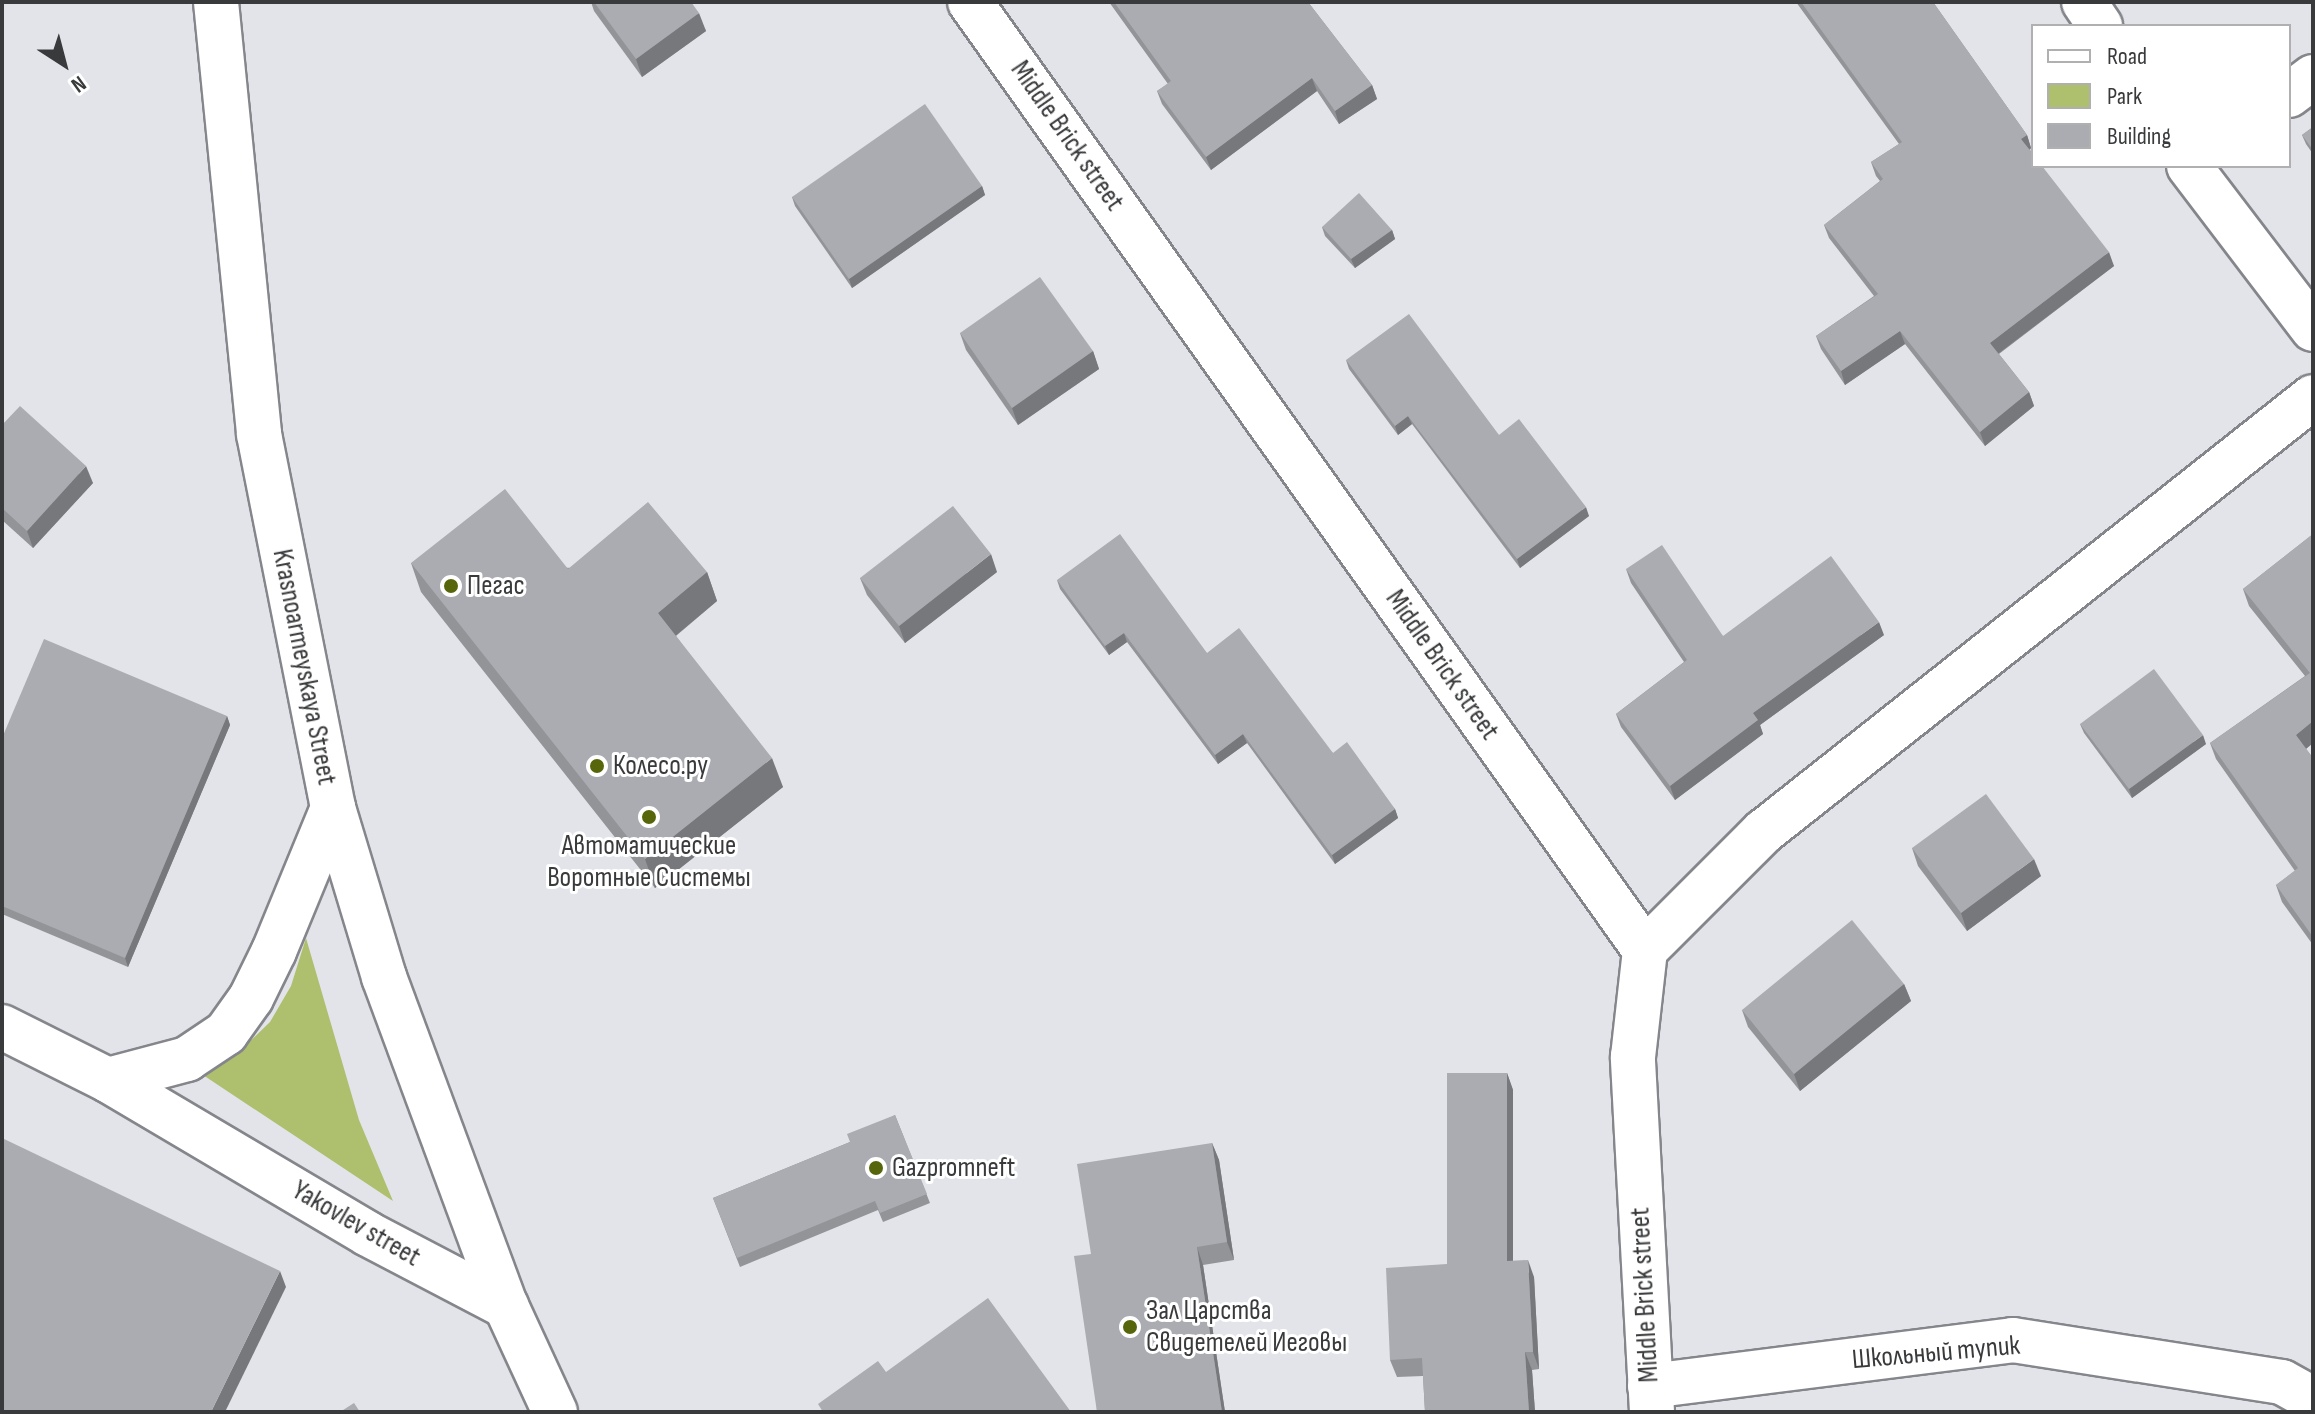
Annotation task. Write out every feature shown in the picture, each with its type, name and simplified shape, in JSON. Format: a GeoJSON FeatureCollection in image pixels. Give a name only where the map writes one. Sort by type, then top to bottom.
{"type":"FeatureCollection","features":[{"type":"Feature","properties":{"kind":"street","name":"Krasnoarmeyskaya Street"},"geometry":{"type":"LineString","coordinates":[[216,2],[259,434],[333,808],[384,977],[506,1306]]}},
{"type":"Feature","properties":{"kind":"street","name":"Middle Brick street"},"geometry":{"type":"LineString","coordinates":[[970,2],[1645,950],[1633,1057],[1651,1399]]}},
{"type":"Feature","properties":{"kind":"street"},"geometry":{"type":"LineString","coordinates":[[2084,2],[2099,24]]}},
{"type":"Feature","properties":{"kind":"street"},"geometry":{"type":"LineString","coordinates":[[2291,94],[2313,77]]}},
{"type":"Feature","properties":{"kind":"street"},"geometry":{"type":"LineString","coordinates":[[2191,168],[2313,329]]}},
{"type":"Feature","properties":{"kind":"street"},"geometry":{"type":"LineString","coordinates":[[1645,950],[1763,832],[2313,397]]}},
{"type":"Feature","properties":{"kind":"street"},"geometry":{"type":"LineString","coordinates":[[108,1080],[187,1059],[226,1033],[268,963],[333,808]]}},
{"type":"Feature","properties":{"kind":"street","name":"Yakovlev street"},"geometry":{"type":"LineString","coordinates":[[2,1027],[108,1080],[368,1234],[506,1306]]}},
{"type":"Feature","properties":{"kind":"street"},"geometry":{"type":"LineString","coordinates":[[506,1306],[555,1412]]}},
{"type":"Feature","properties":{"kind":"street","name":"Школьный тупик"},"geometry":{"type":"LineString","coordinates":[[1651,1399],[2013,1340],[2282,1382],[2313,1399]]}},
{"type":"Feature","properties":{"kind":"green space"},"geometry":{"type":"Polygon","coordinates":[[[306,938],[359,1120],[393,1201],[200,1073],[240,1051],[270,1022],[291,986],[306,938]]]}},
{"type":"Feature","properties":{"kind":"building"},"geometry":{"type":"Polygon","coordinates":[[[594,2],[691,2],[699,13],[636,59],[594,2]]]}},
{"type":"Feature","properties":{"kind":"building"},"geometry":{"type":"Polygon","coordinates":[[[1114,2],[1308,2],[1372,85],[1335,111],[1312,78],[1206,157],[1157,91],[1171,81],[1114,2]]]}},
{"type":"Feature","properties":{"kind":"building"},"geometry":{"type":"Polygon","coordinates":[[[1801,2],[1933,2],[2027,135],[2021,139],[2031,152],[2031,168],[2044,168],[2109,252],[1990,343],[2029,392],[1980,432],[1900,331],[1841,371],[1816,336],[1878,294],[1824,225],[1883,179],[1871,162],[1902,142],[1801,2]]]}},
{"type":"Feature","properties":{"kind":"building"},"geometry":{"type":"Polygon","coordinates":[[[925,104],[982,186],[849,279],[792,197],[925,104]]]}},
{"type":"Feature","properties":{"kind":"building"},"geometry":{"type":"Polygon","coordinates":[[[2313,127],[2313,150],[2302,135],[2313,127]]]}},
{"type":"Feature","properties":{"kind":"building"},"geometry":{"type":"Polygon","coordinates":[[[1359,193],[1392,230],[1351,259],[1322,227],[1359,193]]]}},
{"type":"Feature","properties":{"kind":"building"},"geometry":{"type":"Polygon","coordinates":[[[1040,277],[1093,351],[1012,408],[960,333],[1040,277]]]}},
{"type":"Feature","properties":{"kind":"building"},"geometry":{"type":"Polygon","coordinates":[[[1409,314],[1499,435],[1519,419],[1586,507],[1517,559],[1408,416],[1395,426],[1346,360],[1409,314]]]}},
{"type":"Feature","properties":{"kind":"building"},"geometry":{"type":"Polygon","coordinates":[[[20,406],[86,466],[27,531],[2,508],[2,425],[20,406]]]}},
{"type":"Feature","properties":{"kind":"building"},"geometry":{"type":"Polygon","coordinates":[[[505,489],[568,569],[648,502],[707,572],[658,613],[772,758],[645,859],[411,563],[505,489]]]}},
{"type":"Feature","properties":{"kind":"building"},"geometry":{"type":"Polygon","coordinates":[[[953,506],[991,554],[899,626],[860,578],[953,506]]]}},
{"type":"Feature","properties":{"kind":"building"},"geometry":{"type":"Polygon","coordinates":[[[1120,534],[1207,653],[1239,628],[1333,753],[1347,742],[1395,809],[1332,855],[1243,734],[1215,755],[1124,633],[1105,646],[1057,580],[1120,534]]]}},
{"type":"Feature","properties":{"kind":"building"},"geometry":{"type":"Polygon","coordinates":[[[2313,534],[2313,721],[2296,735],[2313,758],[2313,937],[2276,885],[2298,868],[2210,743],[2310,673],[2243,589],[2313,534]]]}},
{"type":"Feature","properties":{"kind":"building"},"geometry":{"type":"Polygon","coordinates":[[[1662,545],[1723,636],[1831,556],[1879,622],[1753,713],[1758,720],[1670,786],[1616,714],[1687,660],[1626,569],[1662,545]]]}},
{"type":"Feature","properties":{"kind":"building"},"geometry":{"type":"Polygon","coordinates":[[[44,639],[227,716],[125,958],[2,906],[2,738],[44,639]]]}},
{"type":"Feature","properties":{"kind":"building"},"geometry":{"type":"Polygon","coordinates":[[[2154,669],[2203,735],[2129,789],[2080,724],[2154,669]]]}},
{"type":"Feature","properties":{"kind":"building"},"geometry":{"type":"Polygon","coordinates":[[[1986,794],[2034,859],[1961,913],[1912,848],[1986,794]]]}},
{"type":"Feature","properties":{"kind":"building"},"geometry":{"type":"Polygon","coordinates":[[[1852,920],[1904,984],[1794,1074],[1742,1010],[1852,920]]]}},
{"type":"Feature","properties":{"kind":"building"},"geometry":{"type":"Polygon","coordinates":[[[1447,1073],[1507,1073],[1507,1261],[1528,1260],[1533,1352],[1525,1352],[1529,1412],[1425,1412],[1422,1358],[1390,1360],[1386,1268],[1447,1264],[1447,1073]]]}},
{"type":"Feature","properties":{"kind":"building"},"geometry":{"type":"Polygon","coordinates":[[[895,1115],[927,1194],[880,1213],[875,1201],[737,1258],[713,1198],[850,1142],[847,1134],[895,1115]]]}},
{"type":"Feature","properties":{"kind":"building"},"geometry":{"type":"Polygon","coordinates":[[[2,1138],[280,1271],[211,1412],[2,1412],[2,1138]]]}},
{"type":"Feature","properties":{"kind":"building"},"geometry":{"type":"Polygon","coordinates":[[[1212,1143],[1227,1242],[1197,1247],[1222,1412],[1097,1412],[1074,1256],[1091,1254],[1077,1164],[1212,1143]]]}},
{"type":"Feature","properties":{"kind":"building"},"geometry":{"type":"Polygon","coordinates":[[[988,1298],[1071,1412],[823,1412],[818,1404],[878,1361],[886,1372],[988,1298]]]}},
{"type":"Feature","properties":{"kind":"building"},"geometry":{"type":"Polygon","coordinates":[[[354,1403],[360,1412],[340,1412],[354,1403]]]}},
{"type":"Feature","properties":{"kind":"place","name":"Пегас"},"geometry":{"type":"Point","coordinates":[451,586]}},
{"type":"Feature","properties":{"kind":"place","name":"Колесо.ру"},"geometry":{"type":"Point","coordinates":[597,766]}},
{"type":"Feature","properties":{"kind":"place","name":"Автоматические Воротные Системы"},"geometry":{"type":"Point","coordinates":[649,817]}},
{"type":"Feature","properties":{"kind":"place","name":"Gazpromneft"},"geometry":{"type":"Point","coordinates":[876,1168]}},
{"type":"Feature","properties":{"kind":"place","name":"Зал Царства Свидетелей Иеговы"},"geometry":{"type":"Point","coordinates":[1130,1327]}}]}
